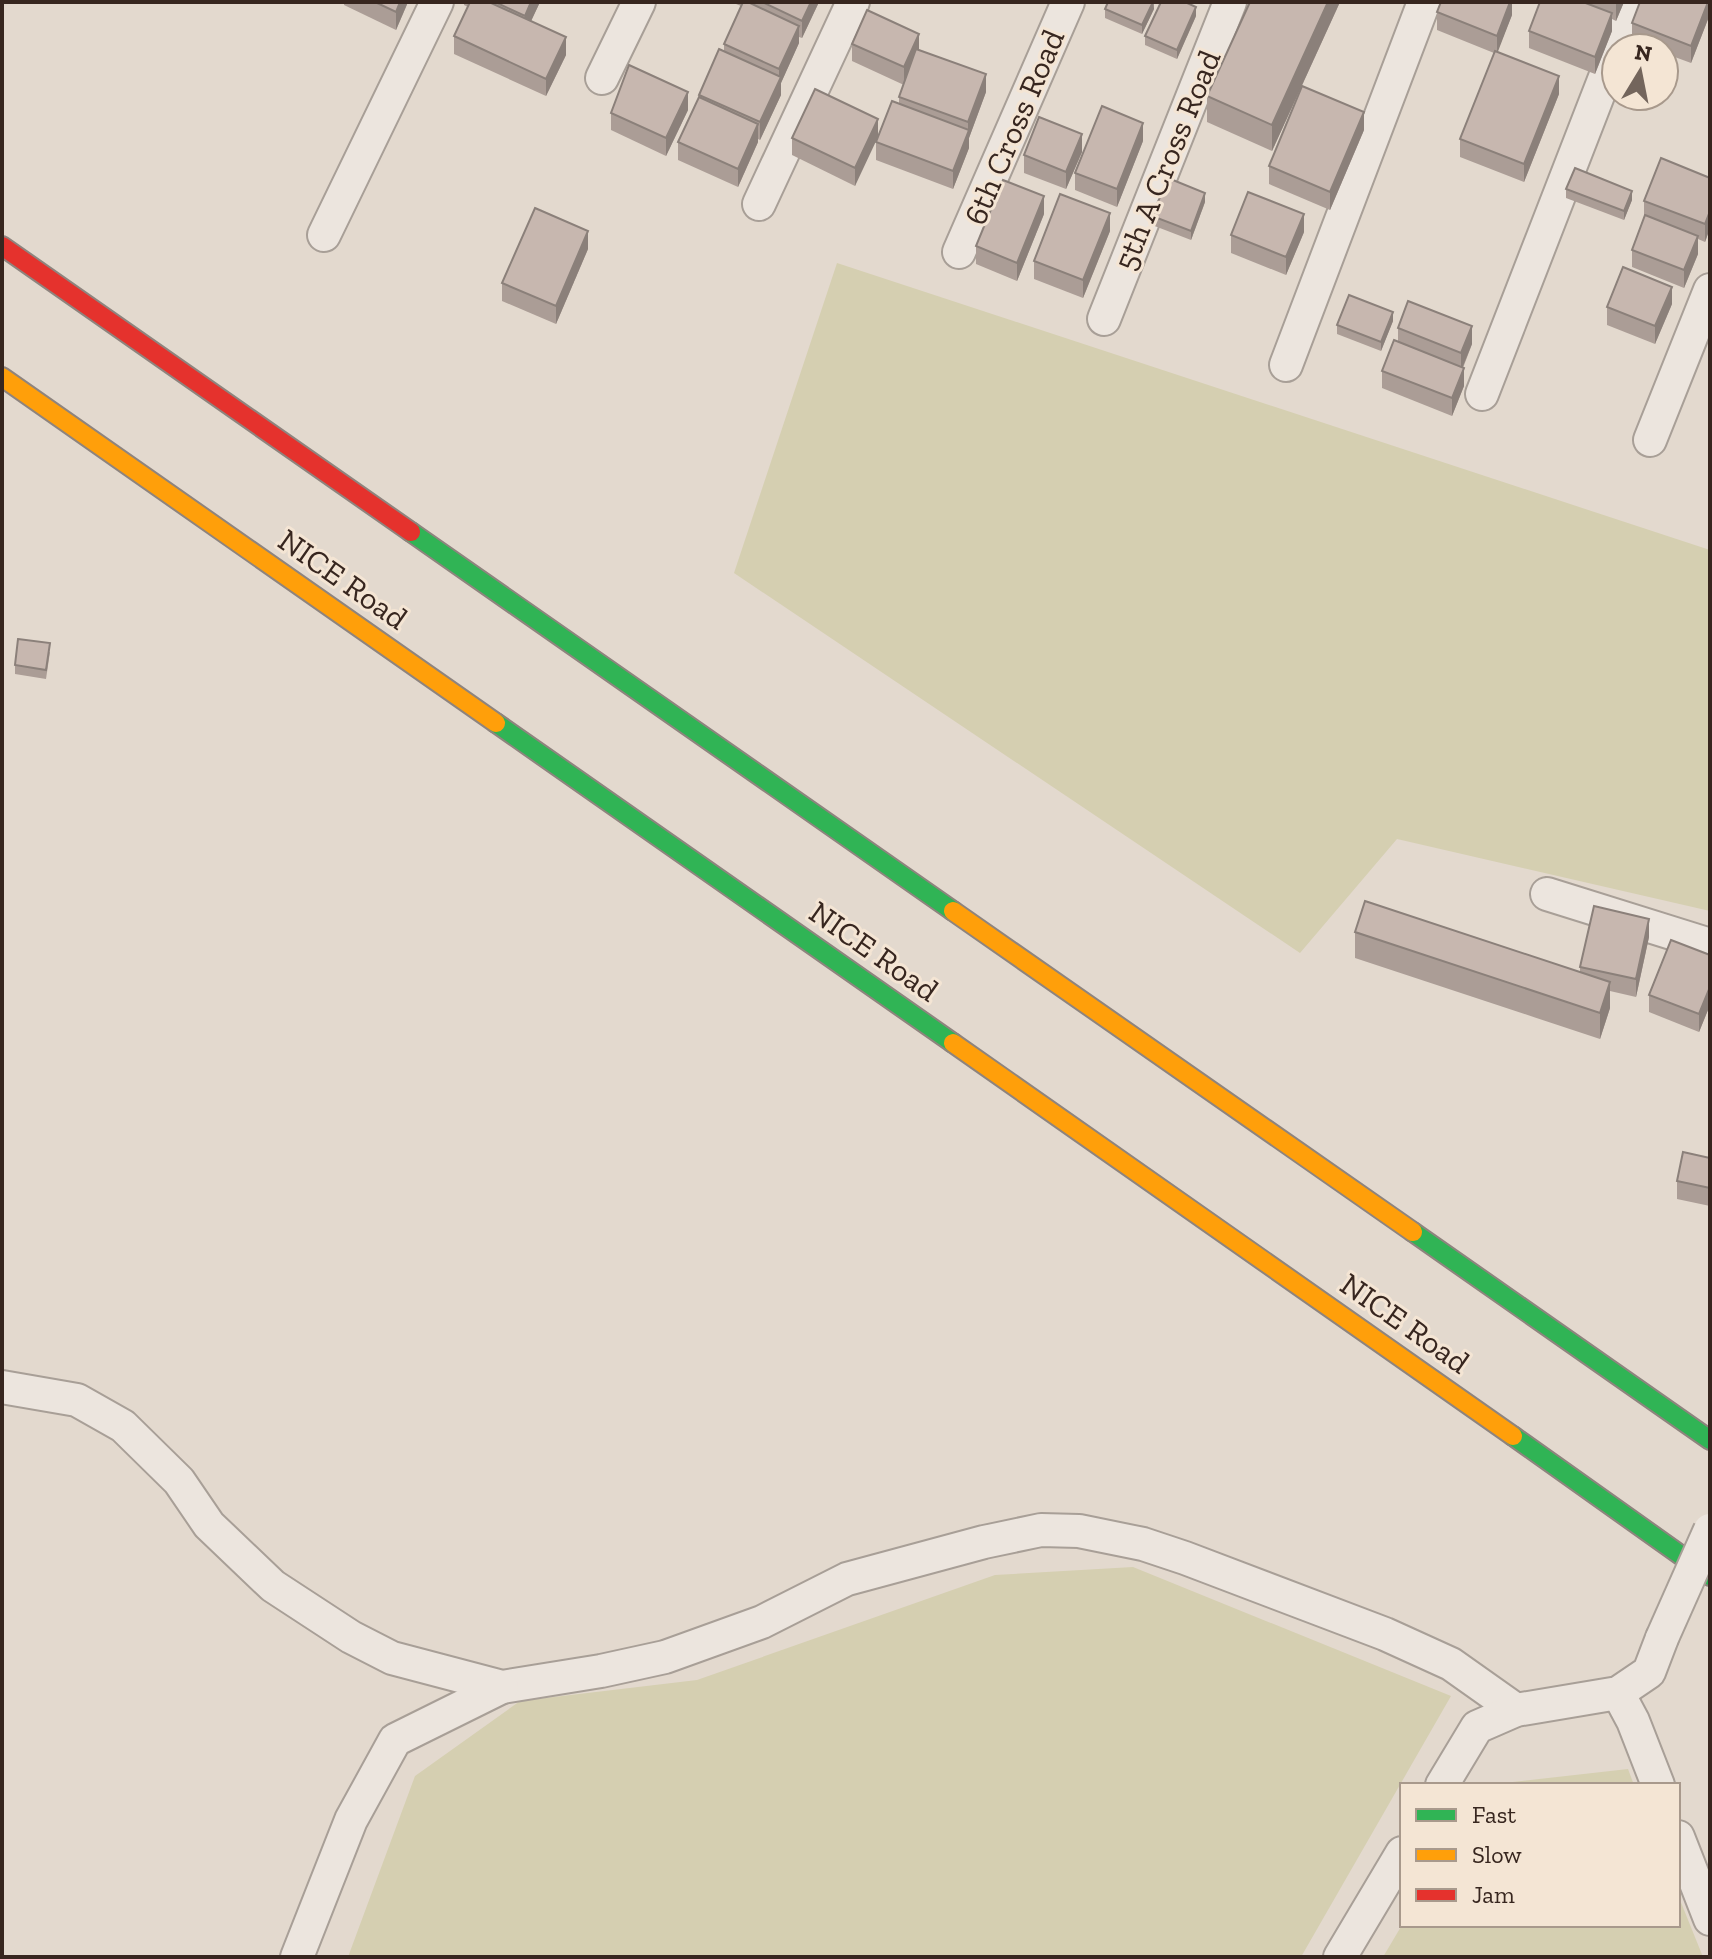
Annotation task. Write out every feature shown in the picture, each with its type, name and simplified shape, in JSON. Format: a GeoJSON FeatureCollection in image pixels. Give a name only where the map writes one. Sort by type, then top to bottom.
{"type":"FeatureCollection","features":[{"type":"Feature","properties":{"kind":"highway"},"geometry":{"type":"LineString","coordinates":[[2,246],[1710,1440]]}},
{"type":"Feature","properties":{"kind":"highway","name":"NICE Road"},"geometry":{"type":"LineString","coordinates":[[2,377],[1710,1576]]}},
{"type":"Feature","properties":{"kind":"street"},"geometry":{"type":"LineString","coordinates":[[324,235],[437,2]]}},
{"type":"Feature","properties":{"kind":"street"},"geometry":{"type":"LineString","coordinates":[[602,78],[639,2]]}},
{"type":"Feature","properties":{"kind":"street"},"geometry":{"type":"LineString","coordinates":[[759,204],[853,2]]}},
{"type":"Feature","properties":{"kind":"street","name":"6th Cross Road"},"geometry":{"type":"LineString","coordinates":[[959,252],[1068,2]]}},
{"type":"Feature","properties":{"kind":"street","name":"5th A Cross Road"},"geometry":{"type":"LineString","coordinates":[[1104,319],[1230,2]]}},
{"type":"Feature","properties":{"kind":"street"},"geometry":{"type":"LineString","coordinates":[[1286,365],[1424,2]]}},
{"type":"Feature","properties":{"kind":"street"},"geometry":{"type":"LineString","coordinates":[[1622,32],[1634,2]]}},
{"type":"Feature","properties":{"kind":"street"},"geometry":{"type":"LineString","coordinates":[[1482,394],[1600,89]]}},
{"type":"Feature","properties":{"kind":"street"},"geometry":{"type":"LineString","coordinates":[[1650,440],[1710,290]]}},
{"type":"Feature","properties":{"kind":"street"},"geometry":{"type":"LineString","coordinates":[[1547,894],[1710,945]]}},
{"type":"Feature","properties":{"kind":"street"},"geometry":{"type":"LineString","coordinates":[[2,1387],[77,1400],[123,1426],[179,1481],[209,1525],[273,1586],[351,1637],[392,1658],[502,1687]]}},
{"type":"Feature","properties":{"kind":"street"},"geometry":{"type":"LineString","coordinates":[[297,1957],[351,1820],[395,1740],[502,1687],[665,1657],[762,1622],[847,1579],[1041,1530],[1079,1531],[1143,1544],[1199,1563],[1385,1634],[1451,1664],[1516,1710]]}},
{"type":"Feature","properties":{"kind":"street"},"geometry":{"type":"LineString","coordinates":[[1443,1783],[1477,1727],[1516,1710],[1618,1693],[1649,1672],[1710,1530]]}},
{"type":"Feature","properties":{"kind":"street"},"geometry":{"type":"LineString","coordinates":[[1618,1693],[1633,1721],[1657,1783]]}},
{"type":"Feature","properties":{"kind":"street"},"geometry":{"type":"LineString","coordinates":[[1680,1842],[1710,1919]]}},
{"type":"Feature","properties":{"kind":"street"},"geometry":{"type":"LineString","coordinates":[[1340,1957],[1400,1856]]}},
{"type":"Feature","properties":{"kind":"shaded area"},"geometry":{"type":"Polygon","coordinates":[[[837,263],[1710,550],[1710,911],[1397,839],[1300,953],[734,573],[837,263]]]}},
{"type":"Feature","properties":{"kind":"shaded area"},"geometry":{"type":"Polygon","coordinates":[[[1133,1567],[1451,1696],[1301,1957],[348,1957],[415,1776],[520,1701],[697,1680],[995,1575],[1133,1567]]]}},
{"type":"Feature","properties":{"kind":"shaded area"},"geometry":{"type":"Polygon","coordinates":[[[1628,1769],[1633,1783],[1504,1783],[1628,1769]]]}},
{"type":"Feature","properties":{"kind":"shaded area"},"geometry":{"type":"Polygon","coordinates":[[[1680,1900],[1703,1957],[1383,1957],[1401,1927],[1680,1927],[1680,1900]]]}},
{"type":"Feature","properties":{"kind":"building"},"geometry":{"type":"Polygon","coordinates":[[[375,2],[400,2],[396,12],[375,2]]]}},
{"type":"Feature","properties":{"kind":"building"},"geometry":{"type":"Polygon","coordinates":[[[470,2],[489,2],[566,37],[546,79],[454,36],[470,2]]]}},
{"type":"Feature","properties":{"kind":"building"},"geometry":{"type":"Polygon","coordinates":[[[495,2],[531,2],[525,16],[495,2]]]}},
{"type":"Feature","properties":{"kind":"building"},"geometry":{"type":"Polygon","coordinates":[[[743,2],[799,26],[779,69],[724,44],[743,2]]]}},
{"type":"Feature","properties":{"kind":"building"},"geometry":{"type":"Polygon","coordinates":[[[762,2],[811,2],[802,21],[762,2]]]}},
{"type":"Feature","properties":{"kind":"building"},"geometry":{"type":"Polygon","coordinates":[[[1108,2],[1153,2],[1142,25],[1105,9],[1108,2]]]}},
{"type":"Feature","properties":{"kind":"building"},"geometry":{"type":"Polygon","coordinates":[[[1161,2],[1185,2],[1196,7],[1177,50],[1145,36],[1161,2]]]}},
{"type":"Feature","properties":{"kind":"building"},"geometry":{"type":"Polygon","coordinates":[[[1250,2],[1328,2],[1272,125],[1207,96],[1250,2]]]}},
{"type":"Feature","properties":{"kind":"building"},"geometry":{"type":"Polygon","coordinates":[[[1441,2],[1510,2],[1497,36],[1437,12],[1441,2]]]}},
{"type":"Feature","properties":{"kind":"building"},"geometry":{"type":"Polygon","coordinates":[[[1540,2],[1583,2],[1612,13],[1605,32],[1600,32],[1595,57],[1529,31],[1540,2]]]}},
{"type":"Feature","properties":{"kind":"building"},"geometry":{"type":"Polygon","coordinates":[[[1640,2],[1708,2],[1691,46],[1680,42],[1680,32],[1655,32],[1632,23],[1640,2]]]}},
{"type":"Feature","properties":{"kind":"building"},"geometry":{"type":"Polygon","coordinates":[[[867,10],[919,34],[904,67],[852,44],[867,10]]]}},
{"type":"Feature","properties":{"kind":"building"},"geometry":{"type":"Polygon","coordinates":[[[719,49],[781,77],[760,122],[699,95],[719,49]]]}},
{"type":"Feature","properties":{"kind":"building"},"geometry":{"type":"Polygon","coordinates":[[[916,49],[986,74],[968,122],[899,97],[916,49]]]}},
{"type":"Feature","properties":{"kind":"building"},"geometry":{"type":"Polygon","coordinates":[[[1495,51],[1559,76],[1524,164],[1460,139],[1495,51]]]}},
{"type":"Feature","properties":{"kind":"building"},"geometry":{"type":"Polygon","coordinates":[[[629,65],[688,92],[666,138],[611,113],[629,65]]]}},
{"type":"Feature","properties":{"kind":"building"},"geometry":{"type":"Polygon","coordinates":[[[1302,86],[1364,112],[1330,192],[1269,166],[1302,86]]]}},
{"type":"Feature","properties":{"kind":"building"},"geometry":{"type":"Polygon","coordinates":[[[815,89],[878,119],[855,168],[792,138],[815,89]]]}},
{"type":"Feature","properties":{"kind":"building"},"geometry":{"type":"Polygon","coordinates":[[[699,97],[758,124],[738,169],[678,142],[699,97]]]}},
{"type":"Feature","properties":{"kind":"building"},"geometry":{"type":"Polygon","coordinates":[[[892,101],[969,130],[953,171],[876,142],[892,101]]]}},
{"type":"Feature","properties":{"kind":"building"},"geometry":{"type":"Polygon","coordinates":[[[1102,106],[1143,123],[1117,189],[1075,173],[1102,106]]]}},
{"type":"Feature","properties":{"kind":"building"},"geometry":{"type":"Polygon","coordinates":[[[1039,117],[1082,134],[1066,172],[1024,155],[1039,117]]]}},
{"type":"Feature","properties":{"kind":"building"},"geometry":{"type":"Polygon","coordinates":[[[1661,158],[1710,178],[1710,211],[1705,224],[1644,201],[1661,158]]]}},
{"type":"Feature","properties":{"kind":"building"},"geometry":{"type":"Polygon","coordinates":[[[1575,168],[1632,191],[1624,211],[1566,189],[1575,168]]]}},
{"type":"Feature","properties":{"kind":"building"},"geometry":{"type":"Polygon","coordinates":[[[1168,178],[1205,193],[1191,231],[1152,216],[1168,178]]]}},
{"type":"Feature","properties":{"kind":"building"},"geometry":{"type":"Polygon","coordinates":[[[1003,180],[1044,196],[1017,263],[976,246],[1003,180]]]}},
{"type":"Feature","properties":{"kind":"building"},"geometry":{"type":"Polygon","coordinates":[[[1248,192],[1304,214],[1286,257],[1231,235],[1248,192]]]}},
{"type":"Feature","properties":{"kind":"building"},"geometry":{"type":"Polygon","coordinates":[[[1060,194],[1110,213],[1083,280],[1034,261],[1060,194]]]}},
{"type":"Feature","properties":{"kind":"building"},"geometry":{"type":"Polygon","coordinates":[[[535,208],[588,231],[556,306],[502,283],[535,208]]]}},
{"type":"Feature","properties":{"kind":"building"},"geometry":{"type":"Polygon","coordinates":[[[1645,215],[1698,236],[1684,270],[1632,250],[1645,215]]]}},
{"type":"Feature","properties":{"kind":"building"},"geometry":{"type":"Polygon","coordinates":[[[1623,267],[1672,287],[1655,326],[1607,307],[1623,267]]]}},
{"type":"Feature","properties":{"kind":"building"},"geometry":{"type":"Polygon","coordinates":[[[1349,295],[1393,312],[1381,342],[1337,325],[1349,295]]]}},
{"type":"Feature","properties":{"kind":"building"},"geometry":{"type":"Polygon","coordinates":[[[1408,301],[1472,326],[1461,353],[1398,328],[1408,301]]]}},
{"type":"Feature","properties":{"kind":"building"},"geometry":{"type":"Polygon","coordinates":[[[1394,340],[1464,368],[1452,398],[1382,371],[1394,340]]]}},
{"type":"Feature","properties":{"kind":"building"},"geometry":{"type":"Polygon","coordinates":[[[18,639],[50,643],[46,670],[15,665],[18,639]]]}},
{"type":"Feature","properties":{"kind":"building"},"geometry":{"type":"Polygon","coordinates":[[[1365,901],[1610,982],[1600,1013],[1355,932],[1365,901]]]}},
{"type":"Feature","properties":{"kind":"building"},"geometry":{"type":"Polygon","coordinates":[[[1594,906],[1649,919],[1636,979],[1580,967],[1594,906]]]}},
{"type":"Feature","properties":{"kind":"building"},"geometry":{"type":"Polygon","coordinates":[[[1671,940],[1710,955],[1710,987],[1699,1014],[1649,995],[1671,940]]]}},
{"type":"Feature","properties":{"kind":"building"},"geometry":{"type":"Polygon","coordinates":[[[1683,1152],[1710,1158],[1710,1188],[1677,1181],[1683,1152]]]}},
{"type":"Feature","properties":{"kind":"traffic: fast"},"geometry":{"type":"LineString","coordinates":[[411,532],[953,911]]}},
{"type":"Feature","properties":{"kind":"traffic: fast"},"geometry":{"type":"LineString","coordinates":[[496,723],[953,1043]]}},
{"type":"Feature","properties":{"kind":"traffic: fast"},"geometry":{"type":"LineString","coordinates":[[1413,1232],[1710,1440]]}},
{"type":"Feature","properties":{"kind":"traffic: fast"},"geometry":{"type":"LineString","coordinates":[[1513,1436],[1710,1576]]}},
{"type":"Feature","properties":{"kind":"traffic: slow"},"geometry":{"type":"LineString","coordinates":[[2,377],[496,723]]}},
{"type":"Feature","properties":{"kind":"traffic: slow"},"geometry":{"type":"LineString","coordinates":[[953,911],[1413,1232]]}},
{"type":"Feature","properties":{"kind":"traffic: slow"},"geometry":{"type":"LineString","coordinates":[[953,1043],[1513,1436]]}},
{"type":"Feature","properties":{"kind":"traffic: jam"},"geometry":{"type":"LineString","coordinates":[[2,246],[411,532]]}}]}
